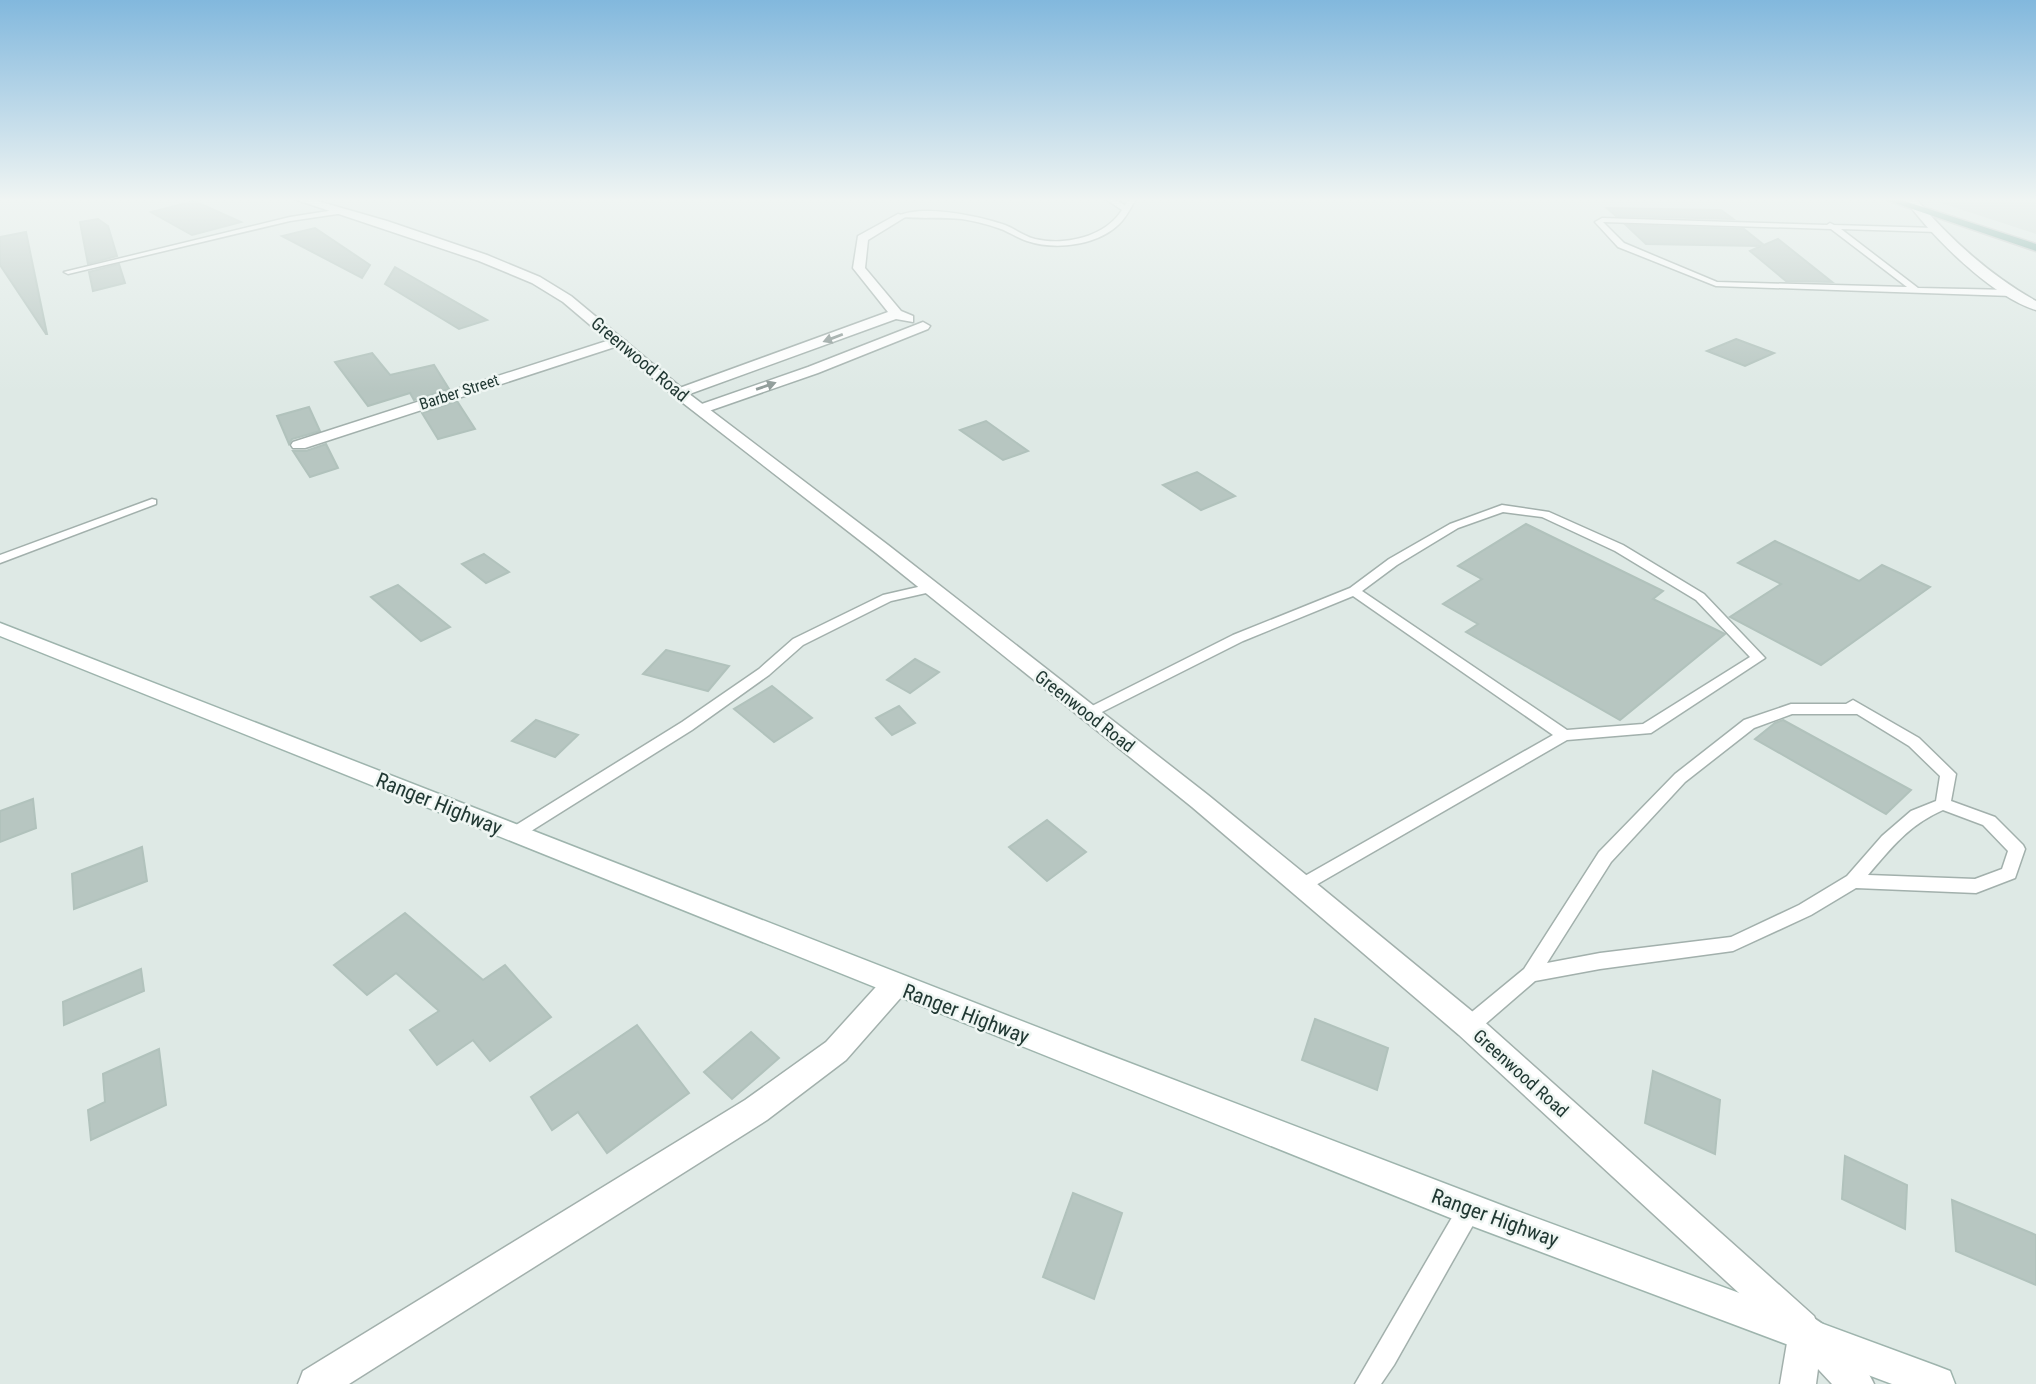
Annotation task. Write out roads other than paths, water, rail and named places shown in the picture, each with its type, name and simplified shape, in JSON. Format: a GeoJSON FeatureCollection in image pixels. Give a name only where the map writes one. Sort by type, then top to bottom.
{"type":"FeatureCollection","features":[{"type":"Feature","properties":{"kind":"street","name":"Greenwood Road"},"geometry":{"type":"LineString","coordinates":[[494,263],[536,280],[567,299],[679,393],[1200,801],[1469,1026],[1806,1331],[1856,1384]]}},
{"type":"Feature","properties":{"kind":"street"},"geometry":{"type":"LineString","coordinates":[[701,409],[813,370],[923,326],[896,314],[859,268],[860,263]]}},
{"type":"Feature","properties":{"kind":"street"},"geometry":{"type":"LineString","coordinates":[[1971,263],[2012,293],[2036,306]]}},
{"type":"Feature","properties":{"kind":"street"},"geometry":{"type":"LineString","coordinates":[[679,393],[896,314]]}},
{"type":"Feature","properties":{"kind":"street","name":"Barber Street"},"geometry":{"type":"LineString","coordinates":[[299,445],[619,341]]}},
{"type":"Feature","properties":{"kind":"street","name":"Ranger Highway"},"geometry":{"type":"LineString","coordinates":[[0,629],[894,986],[1469,1210],[1806,1331],[1937,1384]]}},
{"type":"Feature","properties":{"kind":"street"},"geometry":{"type":"LineString","coordinates":[[316,1384],[756,1110],[836,1051],[894,986]]}},
{"type":"Feature","properties":{"kind":"street"},"geometry":{"type":"LineString","coordinates":[[1798,1384],[1806,1331]]}},
{"type":"Feature","properties":{"kind":"lane"},"geometry":{"type":"LineString","coordinates":[[68,272],[107,263]]}},
{"type":"Feature","properties":{"kind":"lane"},"geometry":{"type":"LineString","coordinates":[[1664,263],[1717,284],[2012,293]]}},
{"type":"Feature","properties":{"kind":"lane"},"geometry":{"type":"LineString","coordinates":[[1880,263],[1917,291]]}},
{"type":"Feature","properties":{"kind":"lane"},"geometry":{"type":"LineString","coordinates":[[0,559],[152,502]]}},
{"type":"Feature","properties":{"kind":"lane"},"geometry":{"type":"LineString","coordinates":[[1087,714],[1238,638],[1354,591],[1393,562],[1454,526],[1502,508],[1545,514],[1619,548],[1700,597],[1758,658],[1646,729],[1564,735],[1303,886]]}},
{"type":"Feature","properties":{"kind":"lane"},"geometry":{"type":"LineString","coordinates":[[514,834],[687,726],[764,672],[798,642],[887,597],[931,588]]}},
{"type":"Feature","properties":{"kind":"lane"},"geometry":{"type":"LineString","coordinates":[[1354,591],[1564,735]]}},
{"type":"Feature","properties":{"kind":"lane"},"geometry":{"type":"LineString","coordinates":[[1469,1026],[1530,974],[1605,857],[1680,778],[1749,724],[1791,709],[1852,705],[1914,742],[1948,774],[1943,804]]}},
{"type":"Feature","properties":{"kind":"lane"},"geometry":{"type":"LineString","coordinates":[[1530,974],[1600,961],[1733,944],[1805,910],[1853,881],[1888,840],[1917,815],[1943,804],[1989,821],[2017,849],[2009,873],[1976,886],[1853,881]]}},
{"type":"Feature","properties":{"kind":"lane"},"geometry":{"type":"LineString","coordinates":[[1367,1384],[1386,1357],[1469,1210]]}}]}
